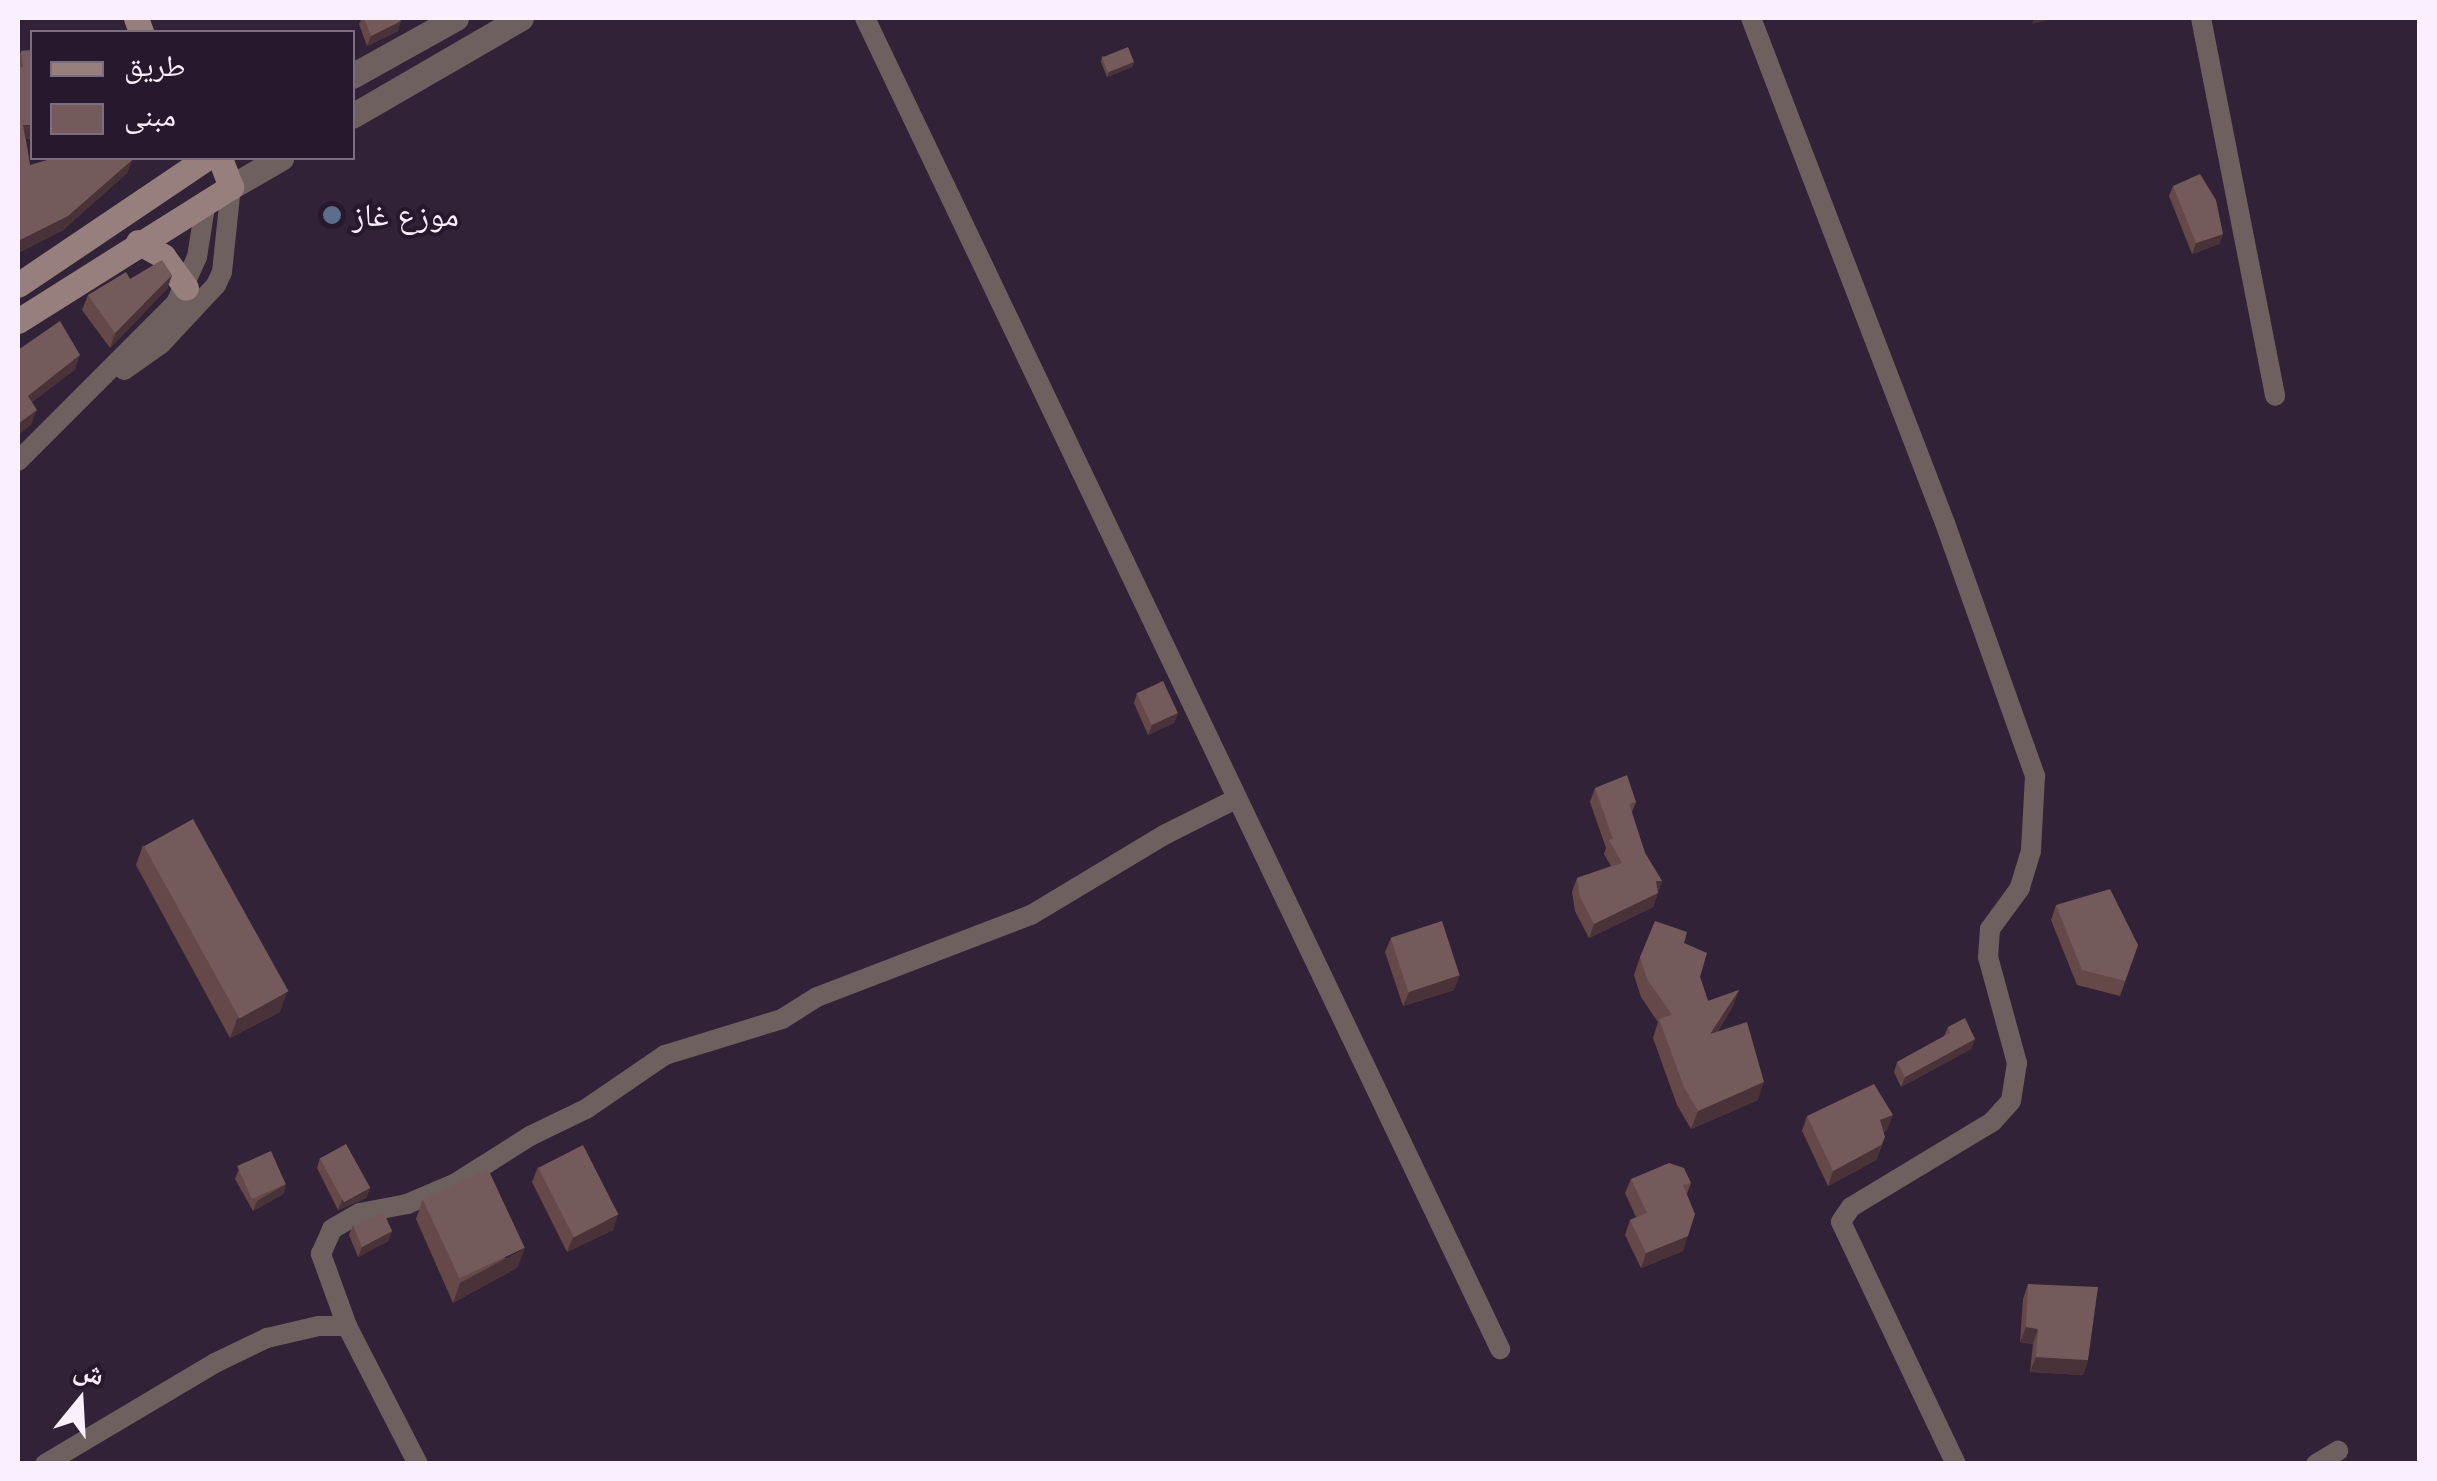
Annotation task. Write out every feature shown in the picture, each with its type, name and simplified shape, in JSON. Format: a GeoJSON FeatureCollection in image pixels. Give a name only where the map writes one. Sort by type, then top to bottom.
{"type":"FeatureCollection","features":[{"type":"Feature","properties":{"kind":"main road"},"geometry":{"type":"LineString","coordinates":[[18,285],[197,160],[206,201]]}},
{"type":"Feature","properties":{"kind":"main road"},"geometry":{"type":"LineString","coordinates":[[18,321],[231,187],[221,160]]}},
{"type":"Feature","properties":{"kind":"main road"},"geometry":{"type":"LineString","coordinates":[[138,242],[163,256],[186,288]]}},
{"type":"Feature","properties":{"kind":"street"},"geometry":{"type":"LineString","coordinates":[[355,74],[456,18]]}},
{"type":"Feature","properties":{"kind":"street"},"geometry":{"type":"LineString","coordinates":[[355,114],[521,18]]}},
{"type":"Feature","properties":{"kind":"street"},"geometry":{"type":"LineString","coordinates":[[866,18],[1500,1349]]}},
{"type":"Feature","properties":{"kind":"street"},"geometry":{"type":"LineString","coordinates":[[1751,18],[1944,524],[2035,776],[2030,851],[2020,888],[1990,929],[1988,957],[2018,1063],[2012,1101],[1992,1122],[1850,1207],[1841,1222],[1956,1464]]}},
{"type":"Feature","properties":{"kind":"street"},"geometry":{"type":"LineString","coordinates":[[2200,18],[2275,396]]}},
{"type":"Feature","properties":{"kind":"street"},"geometry":{"type":"LineString","coordinates":[[70,410],[161,344],[210,294],[222,272],[231,187],[278,160]]}},
{"type":"Feature","properties":{"kind":"street"},"geometry":{"type":"LineString","coordinates":[[18,460],[158,324],[186,288],[206,201]]}},
{"type":"Feature","properties":{"kind":"street"},"geometry":{"type":"LineString","coordinates":[[418,1464],[347,1326],[321,1254],[332,1229],[360,1213],[407,1204],[456,1183],[530,1136],[586,1109],[664,1054],[782,1019],[816,997],[1031,914],[1164,835],[1236,799]]}},
{"type":"Feature","properties":{"kind":"street"},"geometry":{"type":"LineString","coordinates":[[45,1464],[127,1412],[267,1338],[319,1326],[347,1326]]}},
{"type":"Feature","properties":{"kind":"street"},"geometry":{"type":"LineString","coordinates":[[2316,1464],[2338,1450]]}},
{"type":"Feature","properties":{"kind":"building"},"geometry":{"type":"Polygon","coordinates":[[[364,18],[399,18],[401,21],[371,36],[364,18]]]}},
{"type":"Feature","properties":{"kind":"building"},"geometry":{"type":"Polygon","coordinates":[[[1128,47],[1134,62],[1108,72],[1102,57],[1128,47]]]}},
{"type":"Feature","properties":{"kind":"building"},"geometry":{"type":"Polygon","coordinates":[[[30,50],[30,125],[23,125],[30,165],[47,160],[132,160],[68,216],[18,241],[18,68],[23,67],[21,51],[30,50]]]}},
{"type":"Feature","properties":{"kind":"building"},"geometry":{"type":"Polygon","coordinates":[[[2200,174],[2216,200],[2223,234],[2196,243],[2173,186],[2200,174]]]}},
{"type":"Feature","properties":{"kind":"building"},"geometry":{"type":"Polygon","coordinates":[[[162,260],[172,275],[115,333],[88,295],[126,272],[130,279],[162,260]]]}},
{"type":"Feature","properties":{"kind":"building"},"geometry":{"type":"Polygon","coordinates":[[[60,321],[80,355],[28,396],[37,410],[18,424],[18,350],[60,321]]]}},
{"type":"Feature","properties":{"kind":"building"},"geometry":{"type":"Polygon","coordinates":[[[1163,681],[1178,713],[1152,725],[1137,693],[1163,681]]]}},
{"type":"Feature","properties":{"kind":"building"},"geometry":{"type":"Polygon","coordinates":[[[1627,775],[1636,802],[1629,804],[1645,853],[1662,881],[1656,881],[1658,893],[1594,924],[1580,897],[1577,878],[1622,863],[1609,840],[1613,839],[1595,788],[1627,775]]]}},
{"type":"Feature","properties":{"kind":"building"},"geometry":{"type":"Polygon","coordinates":[[[193,819],[289,991],[240,1018],[144,846],[193,819]]]}},
{"type":"Feature","properties":{"kind":"building"},"geometry":{"type":"Polygon","coordinates":[[[2110,889],[2138,945],[2125,981],[2082,970],[2056,905],[2110,889]]]}},
{"type":"Feature","properties":{"kind":"building"},"geometry":{"type":"Polygon","coordinates":[[[1442,921],[1460,975],[1408,992],[1391,938],[1442,921]]]}},
{"type":"Feature","properties":{"kind":"building"},"geometry":{"type":"Polygon","coordinates":[[[1655,921],[1687,932],[1684,943],[1707,953],[1700,977],[1708,1001],[1739,990],[1710,1034],[1747,1022],[1764,1082],[1698,1111],[1684,1087],[1659,1019],[1672,1015],[1647,979],[1640,957],[1655,921]]]}},
{"type":"Feature","properties":{"kind":"building"},"geometry":{"type":"Polygon","coordinates":[[[1965,1018],[1975,1039],[1905,1077],[1897,1062],[1950,1033],[1948,1027],[1965,1018]]]}},
{"type":"Feature","properties":{"kind":"building"},"geometry":{"type":"Polygon","coordinates":[[[1874,1084],[1893,1115],[1880,1120],[1885,1137],[1881,1145],[1833,1171],[1807,1116],[1874,1084]]]}},
{"type":"Feature","properties":{"kind":"building"},"geometry":{"type":"Polygon","coordinates":[[[346,1144],[370,1188],[344,1202],[320,1159],[346,1144]]]}},
{"type":"Feature","properties":{"kind":"building"},"geometry":{"type":"Polygon","coordinates":[[[583,1145],[618,1214],[574,1237],[538,1168],[583,1145]]]}},
{"type":"Feature","properties":{"kind":"building"},"geometry":{"type":"Polygon","coordinates":[[[271,1151],[286,1184],[252,1199],[237,1166],[271,1151]]]}},
{"type":"Feature","properties":{"kind":"building"},"geometry":{"type":"Polygon","coordinates":[[[1669,1163],[1684,1168],[1691,1183],[1683,1185],[1695,1214],[1688,1236],[1646,1253],[1630,1220],[1647,1213],[1631,1179],[1669,1163]]]}},
{"type":"Feature","properties":{"kind":"building"},"geometry":{"type":"Polygon","coordinates":[[[488,1169],[525,1248],[460,1278],[423,1199],[488,1169]]]}},
{"type":"Feature","properties":{"kind":"building"},"geometry":{"type":"Polygon","coordinates":[[[384,1213],[392,1231],[362,1247],[353,1225],[384,1213]]]}},
{"type":"Feature","properties":{"kind":"building"},"geometry":{"type":"Polygon","coordinates":[[[2028,1284],[2098,1287],[2088,1360],[2036,1357],[2038,1329],[2026,1327],[2028,1284]]]}},
{"type":"Feature","properties":{"kind":"place","name":"موزع غاز"},"geometry":{"type":"Point","coordinates":[332,215]}}]}
